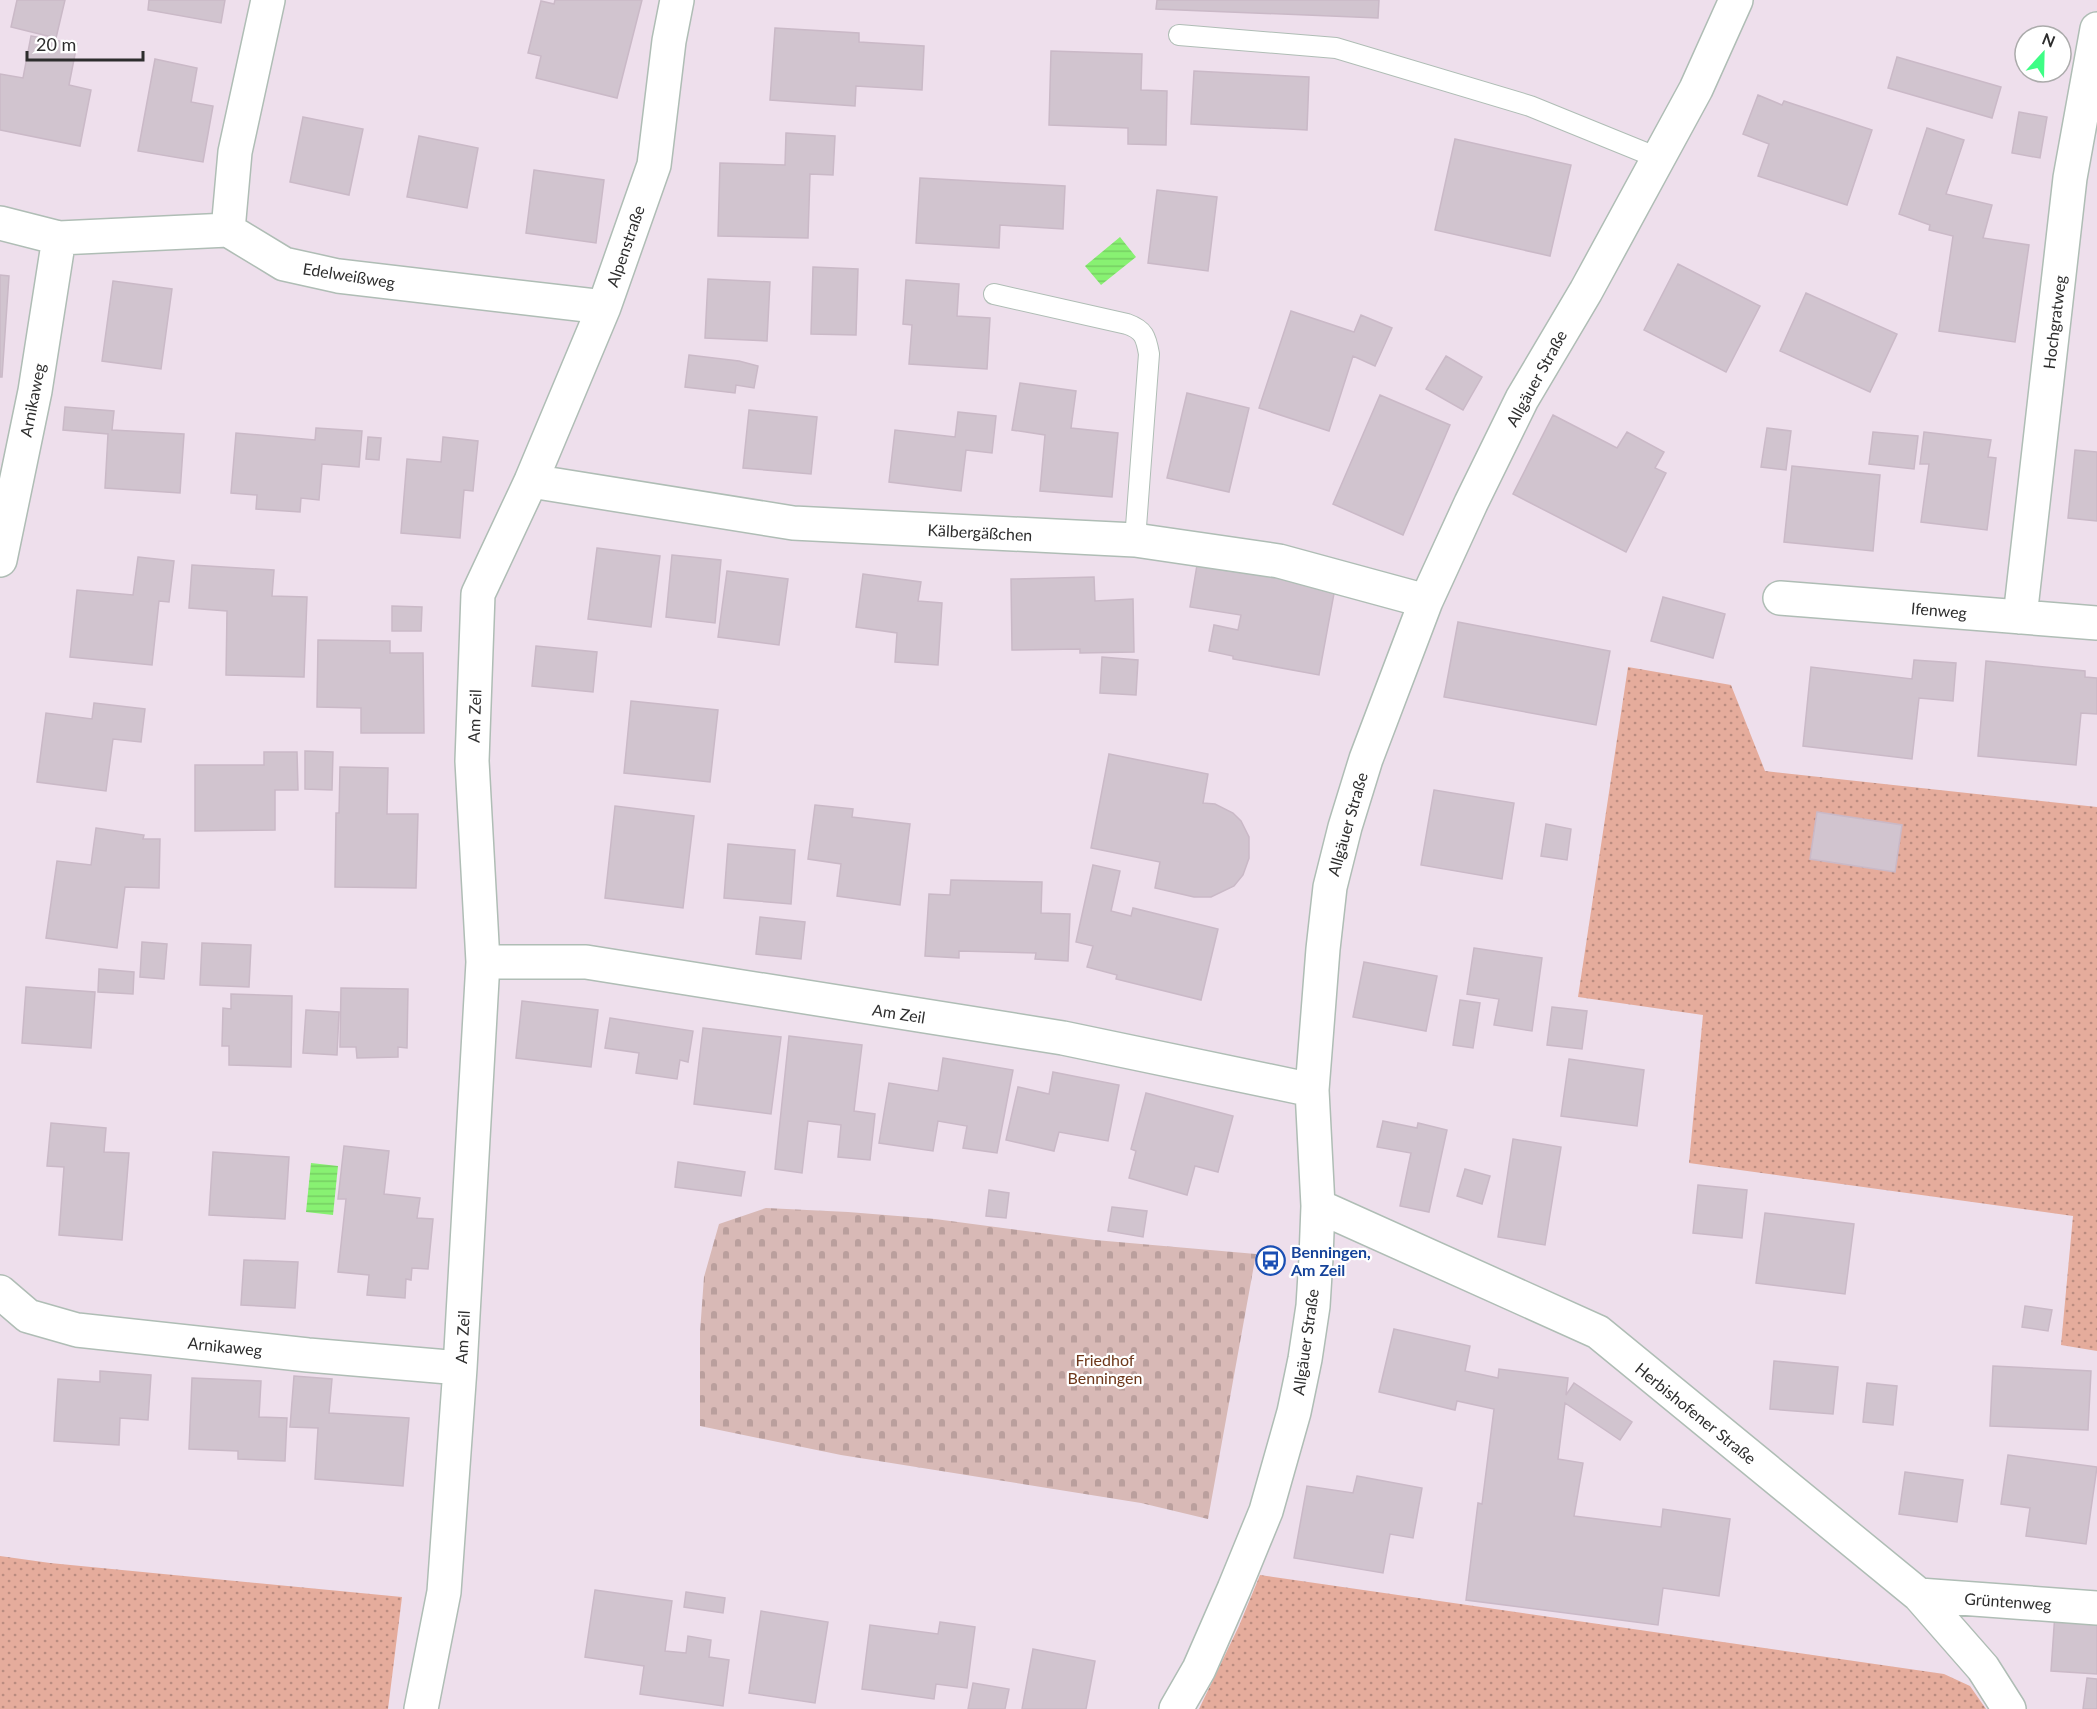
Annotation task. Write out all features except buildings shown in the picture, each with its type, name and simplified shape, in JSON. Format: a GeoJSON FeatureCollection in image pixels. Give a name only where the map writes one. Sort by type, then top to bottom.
{"type":"FeatureCollection","features":[{"type":"Feature","properties":{"kind":"street"},"geometry":{"type":"LineString","coordinates":[[0,223],[59,238],[228,230],[235,152],[268,0]]}},
{"type":"Feature","properties":{"kind":"street","name":"Alpenstraße"},"geometry":{"type":"LineString","coordinates":[[531,481],[604,307],[654,165],[669,41],[677,0]]}},
{"type":"Feature","properties":{"kind":"street","name":"Allgäuer Straße"},"geometry":{"type":"LineString","coordinates":[[1176,1709],[1199,1669],[1266,1511],[1303,1370],[1310,1327],[1318,1206],[1312,1090],[1316,1018],[1330,887],[1365,759],[1426,601],[1471,502],[1522,399],[1586,291],[1696,89],[1736,0]]}},
{"type":"Feature","properties":{"kind":"street","name":"Hochgratweg"},"geometry":{"type":"LineString","coordinates":[[2020,617],[2070,178],[2097,29]]}},
{"type":"Feature","properties":{"kind":"street","name":"Edelweißweg"},"geometry":{"type":"LineString","coordinates":[[228,230],[284,264],[338,276],[604,307]]}},
{"type":"Feature","properties":{"kind":"street","name":"Arnikaweg"},"geometry":{"type":"LineString","coordinates":[[0,561],[35,391],[59,238]]}},
{"type":"Feature","properties":{"kind":"street","name":"Kälbergäßchen"},"geometry":{"type":"LineString","coordinates":[[531,481],[793,523],[1135,540],[1279,561],[1426,601]]}},
{"type":"Feature","properties":{"kind":"street","name":"Am Zeil"},"geometry":{"type":"LineString","coordinates":[[421,1709],[444,1592],[460,1368],[483,962],[472,761],[478,594],[531,481]]}},
{"type":"Feature","properties":{"kind":"street","name":"Ifenweg"},"geometry":{"type":"LineString","coordinates":[[1780,598],[2097,623]]}},
{"type":"Feature","properties":{"kind":"street","name":"Am Zeil"},"geometry":{"type":"LineString","coordinates":[[483,962],[586,962],[1063,1038],[1312,1090]]}},
{"type":"Feature","properties":{"kind":"street","name":"Herbishofener Straße"},"geometry":{"type":"LineString","coordinates":[[1318,1206],[1598,1332],[1918,1595],[1983,1668],[2009,1709]]}},
{"type":"Feature","properties":{"kind":"street","name":"Arnikaweg"},"geometry":{"type":"LineString","coordinates":[[0,1292],[28,1316],[77,1330],[308,1355],[460,1368]]}},
{"type":"Feature","properties":{"kind":"street","name":"Grüntenweg"},"geometry":{"type":"LineString","coordinates":[[1918,1595],[2097,1608]]}},
{"type":"Feature","properties":{"kind":"lane"},"geometry":{"type":"LineString","coordinates":[[1179,35],[1336,48],[1530,106],[1658,158]]}},
{"type":"Feature","properties":{"kind":"lane"},"geometry":{"type":"LineString","coordinates":[[994,294],[1127,324],[1140,329],[1149,354],[1135,540]]}},
{"type":"Feature","properties":{"kind":"shaded area"},"geometry":{"type":"Polygon","coordinates":[[[1120,237],[1136,257],[1101,285],[1085,266],[1120,237]]]}},
{"type":"Feature","properties":{"kind":"shaded area"},"geometry":{"type":"Polygon","coordinates":[[[1628,667],[1731,685],[1765,771],[2097,807],[2097,1351],[2061,1345],[2073,1216],[1689,1163],[1703,1015],[1578,997],[1628,667]]]}},
{"type":"Feature","properties":{"kind":"shaded area"},"geometry":{"type":"Polygon","coordinates":[[[311,1163],[338,1166],[333,1215],[306,1212],[311,1163]]]}},
{"type":"Feature","properties":{"kind":"shaded area"},"geometry":{"type":"Polygon","coordinates":[[[0,1556],[50,1563],[402,1597],[388,1709],[0,1709],[0,1556]]]}},
{"type":"Feature","properties":{"kind":"shaded area"},"geometry":{"type":"Polygon","coordinates":[[[1260,1575],[1944,1674],[1970,1686],[1986,1709],[1199,1709],[1239,1626],[1260,1575]]]}},
{"type":"Feature","properties":{"kind":"green space","name":"Friedhof Benningen"},"geometry":{"type":"Polygon","coordinates":[[[766,1208],[935,1219],[1095,1240],[1256,1254],[1208,1519],[1141,1503],[841,1455],[700,1426],[700,1332],[704,1277],[719,1224],[766,1208]]]}},
{"type":"Feature","properties":{"kind":"place","name":"Benningen, Am Zeil"},"geometry":{"type":"Point","coordinates":[1270,1260]}}]}
